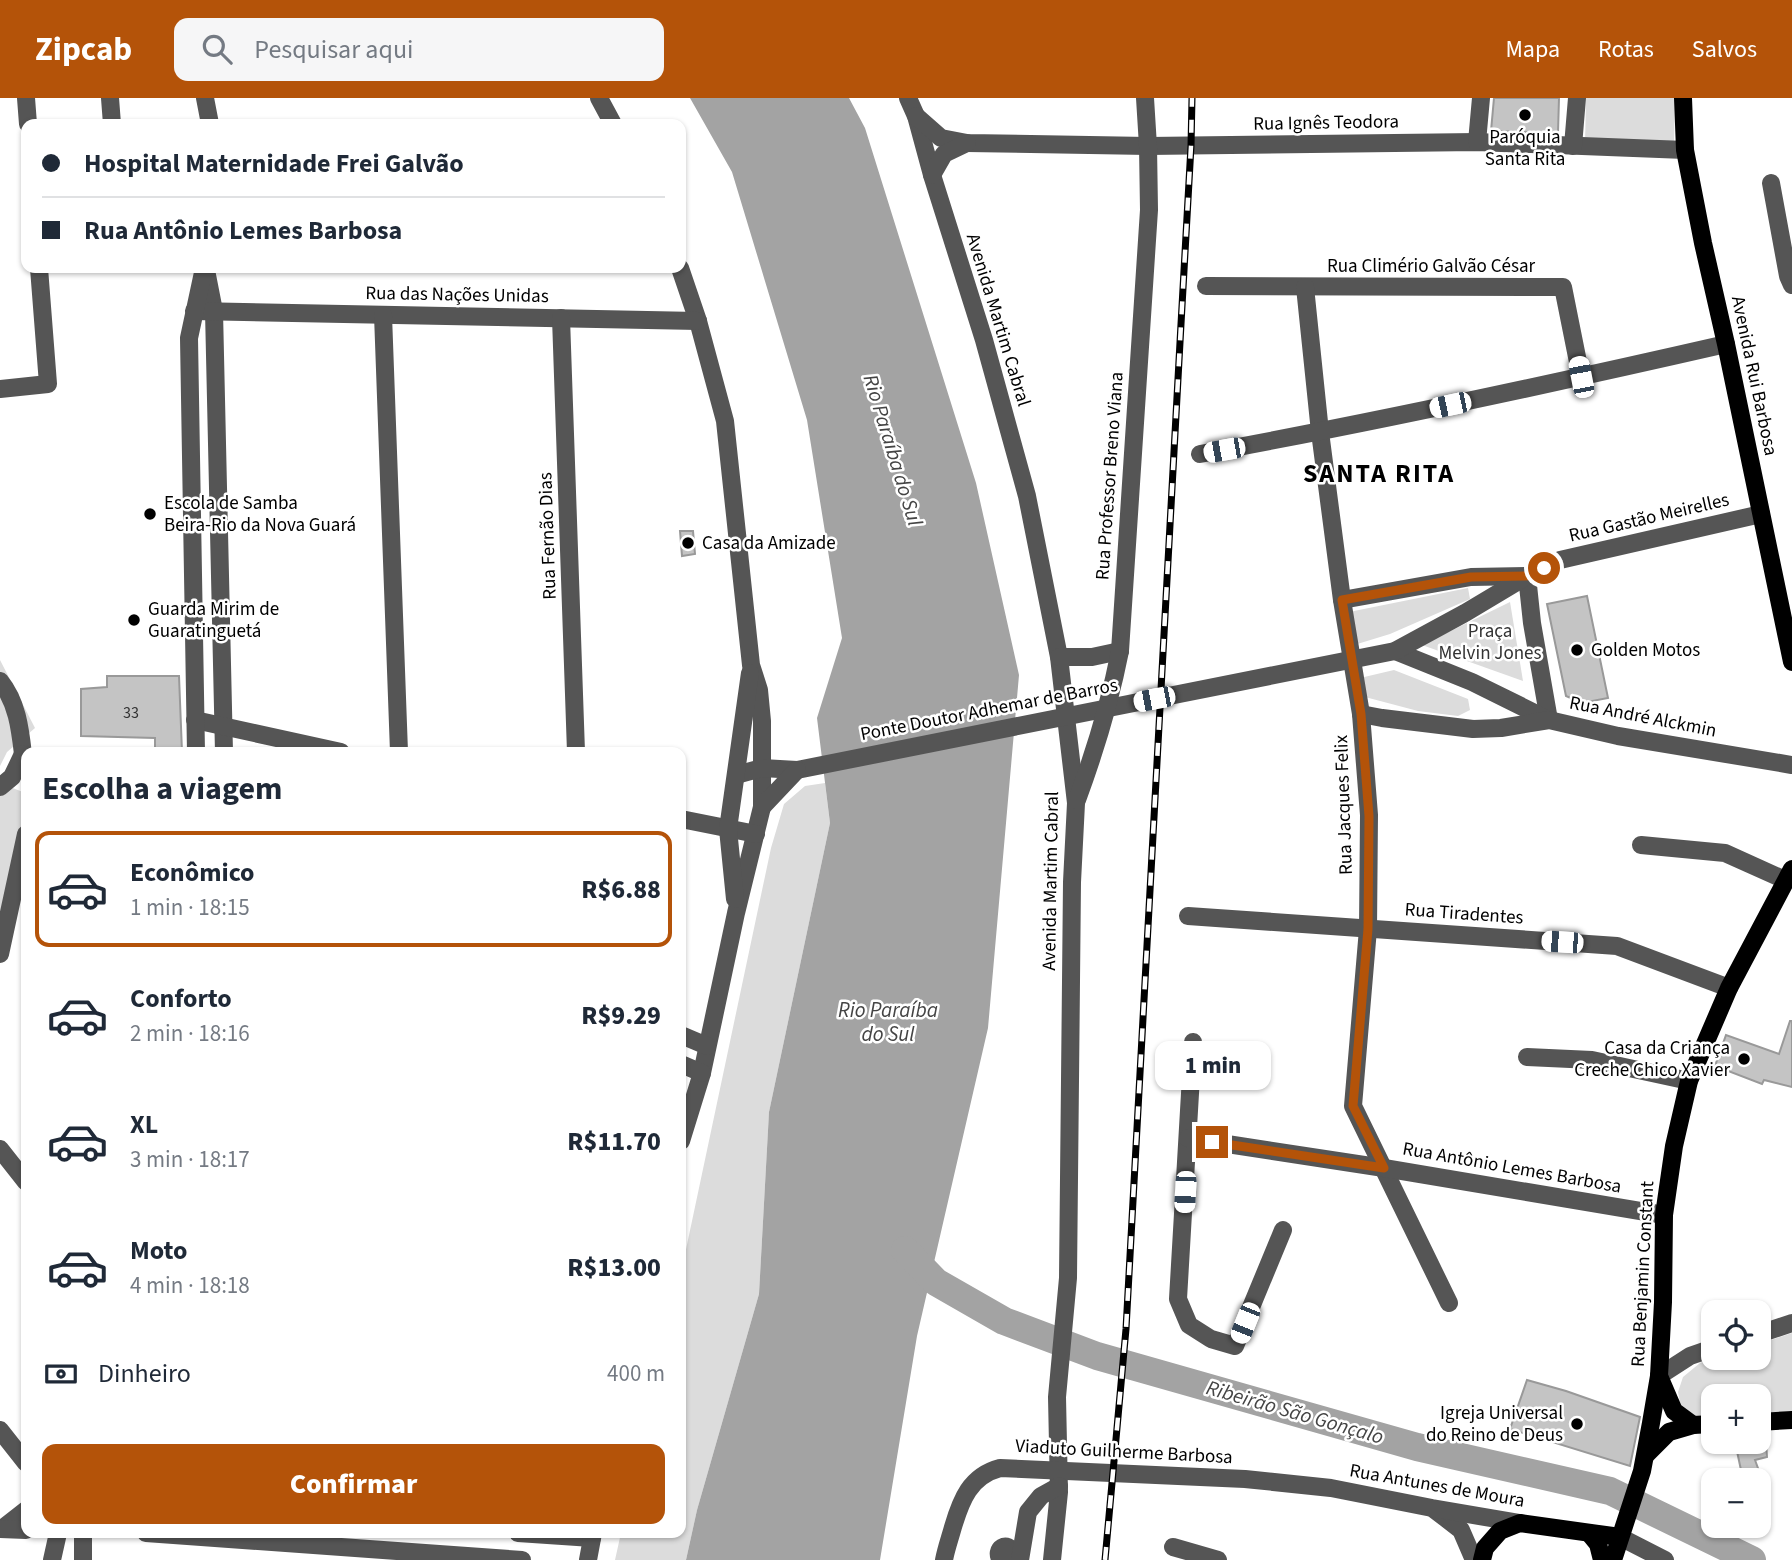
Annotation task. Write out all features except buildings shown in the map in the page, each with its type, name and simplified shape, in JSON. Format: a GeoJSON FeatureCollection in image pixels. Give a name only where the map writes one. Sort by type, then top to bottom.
{"type":"FeatureCollection","features":[{"type":"Feature","properties":{"kind":"main road","name":"Avenida Rui Barbosa"},"geometry":{"type":"LineString","coordinates":[[1683,98],[1685,150],[1792,662]]}},
{"type":"Feature","properties":{"kind":"main road","name":"Rua Benjamin Constant"},"geometry":{"type":"LineString","coordinates":[[1614,1560],[1644,1463],[1659,1376],[1664,1215],[1674,1146],[1689,1081],[1729,988],[1788,874]]}},
{"type":"Feature","properties":{"kind":"main road"},"geometry":{"type":"LineString","coordinates":[[1659,1376],[1674,1411],[1693,1426]]}},
{"type":"Feature","properties":{"kind":"main road"},"geometry":{"type":"LineString","coordinates":[[1771,1421],[1792,1420]]}},
{"type":"Feature","properties":{"kind":"main road"},"geometry":{"type":"LineString","coordinates":[[1644,1463],[1669,1432],[1701,1425]]}},
{"type":"Feature","properties":{"kind":"main road"},"geometry":{"type":"LineString","coordinates":[[1482,1560],[1485,1548],[1500,1531],[1520,1523]]}},
{"type":"Feature","properties":{"kind":"main road","name":"Rua Antunes de Moura"},"geometry":{"type":"LineString","coordinates":[[1520,1523],[1589,1534],[1623,1529]]}},
{"type":"Feature","properties":{"kind":"main road"},"geometry":{"type":"LineString","coordinates":[[1589,1534],[1598,1544],[1602,1560]]}},
{"type":"Feature","properties":{"kind":"street"},"geometry":{"type":"LineString","coordinates":[[26,98],[28,119]]}},
{"type":"Feature","properties":{"kind":"street"},"geometry":{"type":"LineString","coordinates":[[110,98],[112,119]]}},
{"type":"Feature","properties":{"kind":"street"},"geometry":{"type":"LineString","coordinates":[[205,98],[209,119]]}},
{"type":"Feature","properties":{"kind":"street"},"geometry":{"type":"LineString","coordinates":[[599,98],[610,119]]}},
{"type":"Feature","properties":{"kind":"street","name":"Avenida Martim Cabral"},"geometry":{"type":"LineString","coordinates":[[908,98],[916,116],[984,340],[1027,496],[1059,657],[1076,803],[1072,882],[1068,1278],[1057,1397],[1059,1486],[1052,1560]]}},
{"type":"Feature","properties":{"kind":"street","name":"Rua Professor Breno Viana"},"geometry":{"type":"LineString","coordinates":[[1076,803],[1099,736],[1120,651],[1149,210],[1145,98]]}},
{"type":"Feature","properties":{"kind":"street"},"geometry":{"type":"LineString","coordinates":[[1477,142],[1481,98]]}},
{"type":"Feature","properties":{"kind":"street"},"geometry":{"type":"LineString","coordinates":[[1573,146],[1577,98]]}},
{"type":"Feature","properties":{"kind":"street","name":"Rua Ignês Teodora"},"geometry":{"type":"LineString","coordinates":[[916,116],[941,138],[967,144],[1148,146],[1477,142],[1685,150]]}},
{"type":"Feature","properties":{"kind":"street"},"geometry":{"type":"LineString","coordinates":[[932,175],[944,154],[967,144]]}},
{"type":"Feature","properties":{"kind":"street"},"geometry":{"type":"LineString","coordinates":[[1771,183],[1788,276],[1792,285]]}},
{"type":"Feature","properties":{"kind":"street"},"geometry":{"type":"LineString","coordinates":[[0,389],[48,384],[39,273]]}},
{"type":"Feature","properties":{"kind":"street"},"geometry":{"type":"LineString","coordinates":[[196,747],[189,338],[204,273]]}},
{"type":"Feature","properties":{"kind":"street"},"geometry":{"type":"LineString","coordinates":[[206,273],[214,311],[224,747]]}},
{"type":"Feature","properties":{"kind":"street"},"geometry":{"type":"LineString","coordinates":[[682,273],[698,321],[725,421],[751,665],[759,690],[762,721],[762,807],[702,1073],[686,1125]]}},
{"type":"Feature","properties":{"kind":"street","name":"Rua Climério Galvão César"},"geometry":{"type":"LineString","coordinates":[[1206,286],[1563,287],[1581,377]]}},
{"type":"Feature","properties":{"kind":"street","name":"Rua Jacques Felix"},"geometry":{"type":"LineString","coordinates":[[1305,286],[1320,432],[1342,600],[1361,714],[1369,816],[1368,929],[1353,1106],[1449,1303]]}},
{"type":"Feature","properties":{"kind":"street","name":"Rua das Nações Unidas"},"geometry":{"type":"LineString","coordinates":[[194,311],[698,321]]}},
{"type":"Feature","properties":{"kind":"street"},"geometry":{"type":"LineString","coordinates":[[383,315],[399,747]]}},
{"type":"Feature","properties":{"kind":"street","name":"Rua Fernão Dias"},"geometry":{"type":"LineString","coordinates":[[561,318],[576,747]]}},
{"type":"Feature","properties":{"kind":"street"},"geometry":{"type":"LineString","coordinates":[[1200,454],[1320,432],[1726,344]]}},
{"type":"Feature","properties":{"kind":"street","name":"Rua Gastão Meirelles"},"geometry":{"type":"LineString","coordinates":[[1342,600],[1471,577],[1527,576],[1560,560],[1761,514]]}},
{"type":"Feature","properties":{"kind":"street"},"geometry":{"type":"LineString","coordinates":[[1527,576],[1535,643],[1549,720]]}},
{"type":"Feature","properties":{"kind":"street","name":"Ponte Doutor Adhemar de Barros"},"geometry":{"type":"LineString","coordinates":[[736,775],[762,768],[805,768],[1395,651],[1527,576]]}},
{"type":"Feature","properties":{"kind":"street"},"geometry":{"type":"LineString","coordinates":[[1059,657],[1092,657],[1120,651]]}},
{"type":"Feature","properties":{"kind":"street"},"geometry":{"type":"LineString","coordinates":[[1395,651],[1472,682],[1549,720]]}},
{"type":"Feature","properties":{"kind":"street"},"geometry":{"type":"LineString","coordinates":[[736,913],[728,829],[751,665]]}},
{"type":"Feature","properties":{"kind":"street"},"geometry":{"type":"LineString","coordinates":[[0,681],[8,691],[19,722],[23,747]]}},
{"type":"Feature","properties":{"kind":"street","name":"Rua André Alckmin"},"geometry":{"type":"LineString","coordinates":[[1361,714],[1473,729],[1502,729],[1549,720],[1618,736],[1792,765]]}},
{"type":"Feature","properties":{"kind":"street"},"geometry":{"type":"LineString","coordinates":[[195,720],[318,747]]}},
{"type":"Feature","properties":{"kind":"street"},"geometry":{"type":"LineString","coordinates":[[13,782],[21,762]]}},
{"type":"Feature","properties":{"kind":"street"},"geometry":{"type":"LineString","coordinates":[[762,807],[805,768]]}},
{"type":"Feature","properties":{"kind":"street"},"geometry":{"type":"LineString","coordinates":[[686,820],[756,834]]}},
{"type":"Feature","properties":{"kind":"street"},"geometry":{"type":"LineString","coordinates":[[1641,845],[1725,853],[1788,874]]}},
{"type":"Feature","properties":{"kind":"street"},"geometry":{"type":"LineString","coordinates":[[0,954],[21,857]]}},
{"type":"Feature","properties":{"kind":"street","name":"Rua Tiradentes"},"geometry":{"type":"LineString","coordinates":[[1188,916],[1617,946],[1729,988]]}},
{"type":"Feature","properties":{"kind":"street"},"geometry":{"type":"LineString","coordinates":[[686,1037],[707,1046]]}},
{"type":"Feature","properties":{"kind":"street"},"geometry":{"type":"LineString","coordinates":[[1193,1042],[1178,1299],[1189,1325],[1211,1339],[1235,1346],[1283,1230]]}},
{"type":"Feature","properties":{"kind":"street"},"geometry":{"type":"LineString","coordinates":[[1527,1057],[1591,1060],[1689,1081]]}},
{"type":"Feature","properties":{"kind":"street"},"geometry":{"type":"LineString","coordinates":[[686,1066],[702,1073]]}},
{"type":"Feature","properties":{"kind":"street","name":"Rua Antônio Lemes Barbosa"},"geometry":{"type":"LineString","coordinates":[[1188,1139],[1384,1168],[1664,1215]]}},
{"type":"Feature","properties":{"kind":"street"},"geometry":{"type":"LineString","coordinates":[[0,1149],[21,1176]]}},
{"type":"Feature","properties":{"kind":"street"},"geometry":{"type":"LineString","coordinates":[[1771,1330],[1792,1323]]}},
{"type":"Feature","properties":{"kind":"street"},"geometry":{"type":"LineString","coordinates":[[1659,1376],[1701,1352]]}},
{"type":"Feature","properties":{"kind":"street"},"geometry":{"type":"LineString","coordinates":[[0,1430],[21,1457]]}},
{"type":"Feature","properties":{"kind":"street","name":"Viaduto Guilherme Barbosa"},"geometry":{"type":"LineString","coordinates":[[944,1560],[959,1506],[976,1479],[988,1471],[1000,1468],[1245,1479]]}},
{"type":"Feature","properties":{"kind":"street","name":"Rua Antunes de Moura"},"geometry":{"type":"LineString","coordinates":[[1245,1479],[1331,1488],[1520,1523]]}},
{"type":"Feature","properties":{"kind":"street"},"geometry":{"type":"LineString","coordinates":[[1010,1557],[1028,1512],[1041,1496],[1059,1486]]}},
{"type":"Feature","properties":{"kind":"street"},"geometry":{"type":"LineString","coordinates":[[1432,1508],[1461,1530],[1474,1560]]}},
{"type":"Feature","properties":{"kind":"street"},"geometry":{"type":"LineString","coordinates":[[2,1529],[21,1514]]}},
{"type":"Feature","properties":{"kind":"street"},"geometry":{"type":"LineString","coordinates":[[2,1529],[21,1530]]}},
{"type":"Feature","properties":{"kind":"street"},"geometry":{"type":"LineString","coordinates":[[1623,1529],[1665,1560]]}},
{"type":"Feature","properties":{"kind":"street"},"geometry":{"type":"LineString","coordinates":[[52,1560],[57,1538]]}},
{"type":"Feature","properties":{"kind":"street"},"geometry":{"type":"LineString","coordinates":[[83,1538],[83,1560]]}},
{"type":"Feature","properties":{"kind":"street"},"geometry":{"type":"LineString","coordinates":[[216,1538],[522,1560]]}},
{"type":"Feature","properties":{"kind":"street"},"geometry":{"type":"LineString","coordinates":[[588,1560],[592,1538]]}},
{"type":"Feature","properties":{"kind":"street"},"geometry":{"type":"LineString","coordinates":[[1173,1547],[1217,1560]]}},
{"type":"Feature","properties":{"kind":"green space"},"geometry":{"type":"Polygon","coordinates":[[[1586,98],[1675,98],[1674,144],[1585,144],[1586,98]]]}},
{"type":"Feature","properties":{"kind":"green space","name":"Praça Melvin Jones"},"geometry":{"type":"Polygon","coordinates":[[[1468,588],[1470,599],[1390,634],[1354,645],[1349,612],[1468,588]]]}},
{"type":"Feature","properties":{"kind":"green space","name":"Praça Melvin Jones"},"geometry":{"type":"Polygon","coordinates":[[[1510,602],[1523,681],[1422,645],[1510,602]]]}},
{"type":"Feature","properties":{"kind":"green space"},"geometry":{"type":"Polygon","coordinates":[[[0,660],[35,728],[7,752],[0,766],[0,660]]]}},
{"type":"Feature","properties":{"kind":"green space","name":"Praça Melvin Jones"},"geometry":{"type":"Polygon","coordinates":[[[1394,670],[1468,699],[1470,710],[1458,716],[1418,711],[1365,697],[1360,678],[1394,670]]]}},
{"type":"Feature","properties":{"kind":"green space"},"geometry":{"type":"Polygon","coordinates":[[[825,783],[830,823],[769,1112],[759,1294],[697,1510],[686,1560],[615,1560],[620,1538],[686,1538],[686,1249],[771,848],[784,804],[805,786],[825,783]]]}},
{"type":"Feature","properties":{"kind":"green space"},"geometry":{"type":"Polygon","coordinates":[[[10,787],[21,791],[21,836],[0,935],[0,794],[10,787]]]}},
{"type":"Feature","properties":{"kind":"green space"},"geometry":{"type":"Polygon","coordinates":[[[1792,1333],[1792,1411],[1771,1413],[1771,1384],[1701,1384],[1701,1419],[1681,1408],[1678,1392],[1683,1377],[1700,1363],[1701,1370],[1771,1370],[1771,1340],[1792,1333]]]}},
{"type":"Feature","properties":{"kind":"water","name":"Rio Paraíba do Sul"},"geometry":{"type":"Polygon","coordinates":[[[690,98],[849,98],[865,128],[976,483],[1019,675],[988,1028],[917,1336],[880,1560],[686,1560],[697,1510],[759,1294],[769,1112],[830,823],[817,718],[842,638],[807,420],[732,172],[690,98]]]}},
{"type":"Feature","properties":{"kind":"waterway","name":"Ribeirão São Gonçalo"},"geometry":{"type":"LineString","coordinates":[[905,1250],[936,1282],[1004,1321],[1097,1356],[1417,1447],[1610,1491],[1752,1560]]}},
{"type":"Feature","properties":{"kind":"railway"},"geometry":{"type":"LineString","coordinates":[[1105,1560],[1126,1329],[1192,98]]}},
{"type":"Feature","properties":{"kind":"place","name":"Paróquia Santa Rita"},"geometry":{"type":"Point","coordinates":[1525,115]}},
{"type":"Feature","properties":{"kind":"place","name":"Escola de Samba Beira-Rio da Nova Guará"},"geometry":{"type":"Point","coordinates":[150,514]}},
{"type":"Feature","properties":{"kind":"place","name":"Casa da Amizade"},"geometry":{"type":"Point","coordinates":[688,543]}},
{"type":"Feature","properties":{"kind":"place","name":"Guarda Mirim de Guaratinguetá"},"geometry":{"type":"Point","coordinates":[134,620]}},
{"type":"Feature","properties":{"kind":"place","name":"Golden Motos"},"geometry":{"type":"Point","coordinates":[1577,650]}},
{"type":"Feature","properties":{"kind":"place","name":"Casa da Criança Creche Chico Xavier"},"geometry":{"type":"Point","coordinates":[1744,1059]}},
{"type":"Feature","properties":{"kind":"place","name":"Igreja Universal do Reino de Deus"},"geometry":{"type":"Point","coordinates":[1577,1424]}},
{"type":"Feature","properties":{"kind":"district","name":"SANTA RITA"},"geometry":{"type":"Point","coordinates":[1379,473]}},
{"type":"Feature","properties":{"kind":"route"},"geometry":{"type":"LineString","coordinates":[[1212,1142],[1384,1168],[1353,1106],[1368,929],[1369,816],[1361,714],[1342,600],[1471,577],[1527,576],[1544,568]]}}]}
